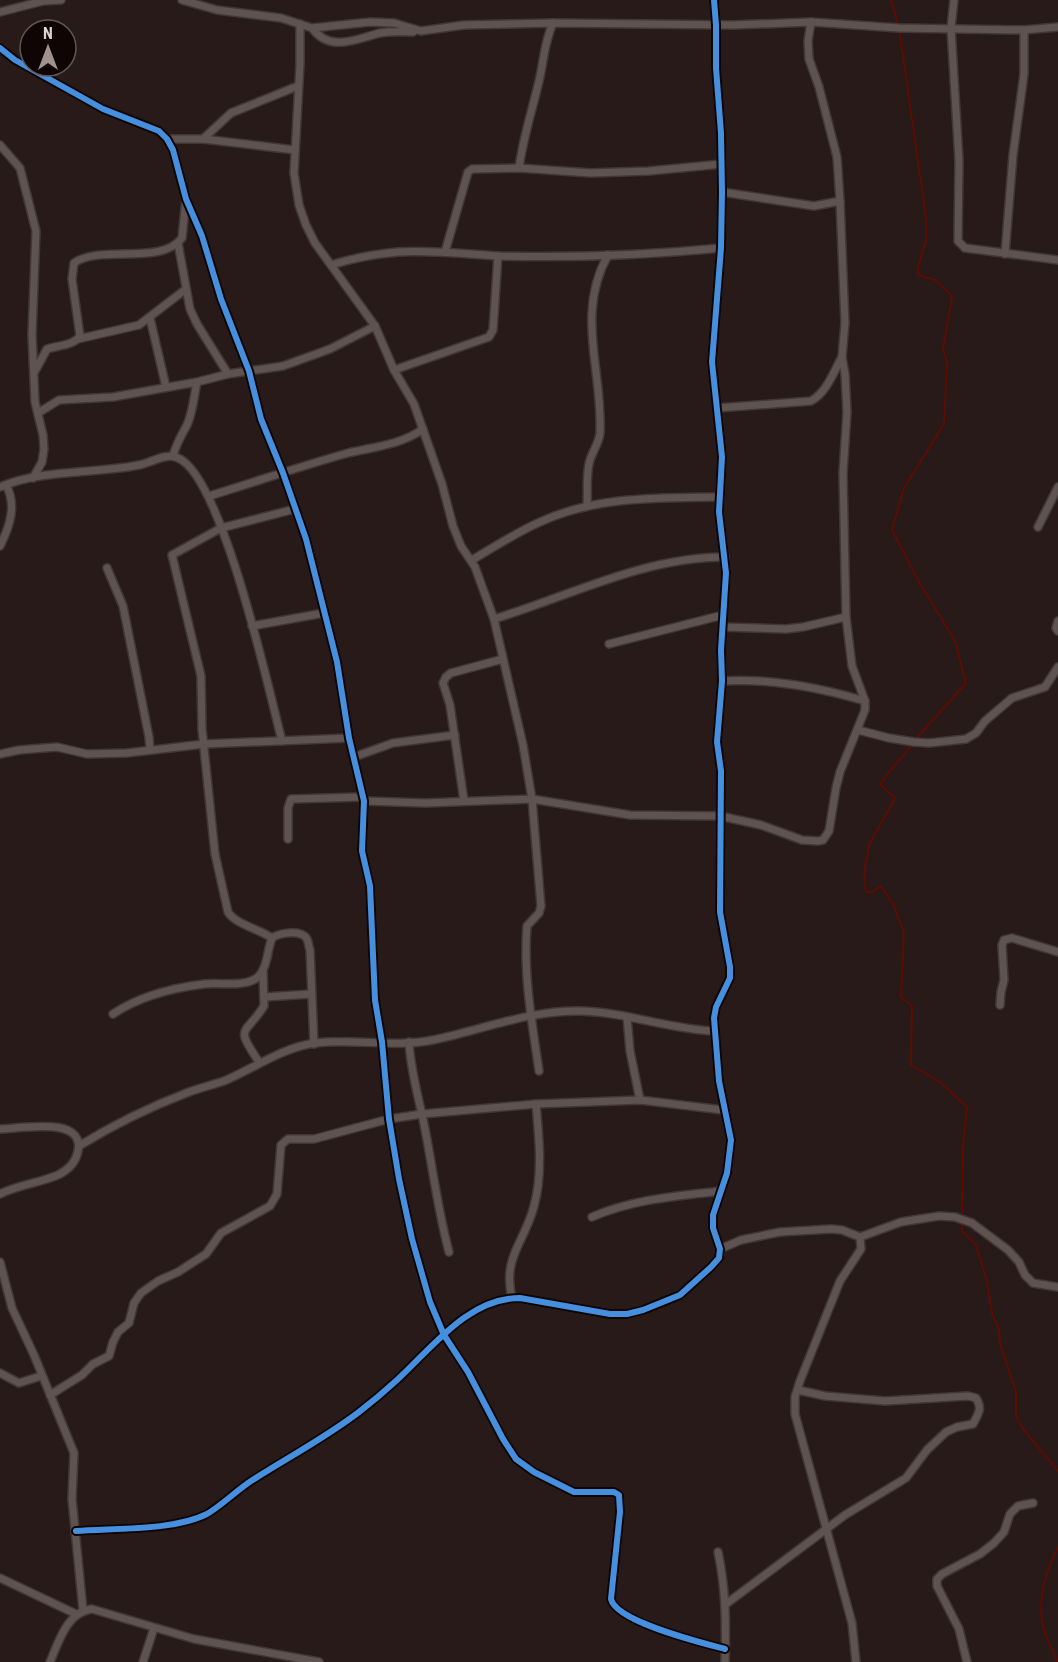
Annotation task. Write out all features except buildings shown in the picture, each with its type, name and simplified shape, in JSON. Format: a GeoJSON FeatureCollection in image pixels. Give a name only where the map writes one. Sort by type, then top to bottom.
{"type":"FeatureCollection","features":[{"type":"Feature","properties":{"kind":"street"},"geometry":{"type":"LineString","coordinates":[[0,12],[43,1],[61,0]]}},
{"type":"Feature","properties":{"kind":"street"},"geometry":{"type":"LineString","coordinates":[[182,0],[205,8],[281,18],[312,28],[370,22],[394,23],[422,30],[464,25],[553,23],[716,25],[811,22],[899,28],[1024,30],[1058,27]]}},
{"type":"Feature","properties":{"kind":"street"},"geometry":{"type":"LineString","coordinates":[[76,1531],[181,1523],[209,1513],[251,1481],[314,1444],[357,1414],[466,1316],[491,1304],[512,1298],[536,1300],[610,1314],[643,1311],[666,1302],[688,1289],[719,1258],[720,1249],[713,1228],[712,1215],[727,1173],[730,1140],[723,1110],[714,1031],[716,1007],[727,985],[730,967],[720,912],[721,771],[717,742],[726,573],[718,496],[722,457],[712,363],[721,248],[722,192],[714,0]]}},
{"type":"Feature","properties":{"kind":"street"},"geometry":{"type":"LineString","coordinates":[[954,0],[951,28],[959,161],[958,241],[965,248],[1058,260]]}},
{"type":"Feature","properties":{"kind":"street"},"geometry":{"type":"LineString","coordinates":[[288,839],[288,802],[291,799],[363,799],[426,803],[532,799],[630,815],[720,816],[760,825],[810,842],[823,840],[829,831],[840,772],[858,730],[865,710],[865,701],[852,666],[846,617],[843,473],[847,412],[842,357],[845,323],[837,157],[809,58],[808,41],[811,22]]}},
{"type":"Feature","properties":{"kind":"street"},"geometry":{"type":"LineString","coordinates":[[519,168],[522,143],[538,85],[545,40],[553,23]]}},
{"type":"Feature","properties":{"kind":"street"},"geometry":{"type":"LineString","coordinates":[[300,24],[294,173],[299,205],[311,235],[375,326],[394,370],[414,404],[442,484],[457,536],[461,546],[472,560],[494,619],[523,745],[532,799],[541,906],[539,913],[527,926],[526,946],[531,1017],[539,1071]]}},
{"type":"Feature","properties":{"kind":"street"},"geometry":{"type":"LineString","coordinates":[[312,28],[321,38],[342,42],[354,42],[381,33],[413,32]]}},
{"type":"Feature","properties":{"kind":"street"},"geometry":{"type":"LineString","coordinates":[[1005,254],[1013,155],[1024,74],[1024,30]]}},
{"type":"Feature","properties":{"kind":"street"},"geometry":{"type":"LineString","coordinates":[[0,48],[15,60],[74,94],[103,109],[159,131],[173,150],[186,199],[202,236],[221,299],[249,371],[261,419],[284,472],[306,539],[337,662],[349,738],[363,799],[362,851],[370,886],[375,1000],[382,1042],[389,1119],[412,1239],[430,1302],[444,1335],[468,1372],[508,1449],[523,1466],[574,1492],[614,1491],[619,1495],[621,1512],[611,1599],[617,1611],[678,1636],[725,1649]]}},
{"type":"Feature","properties":{"kind":"street"},"geometry":{"type":"LineString","coordinates":[[202,139],[231,113],[298,86]]}},
{"type":"Feature","properties":{"kind":"street"},"geometry":{"type":"LineString","coordinates":[[167,139],[202,139],[295,150]]}},
{"type":"Feature","properties":{"kind":"street"},"geometry":{"type":"LineString","coordinates":[[0,145],[20,168],[36,231],[31,318],[35,402],[44,449],[42,462],[33,478]]}},
{"type":"Feature","properties":{"kind":"street"},"geometry":{"type":"LineString","coordinates":[[445,252],[468,172],[476,168],[519,168],[591,173],[649,171],[722,164]]}},
{"type":"Feature","properties":{"kind":"street"},"geometry":{"type":"LineString","coordinates":[[722,192],[814,206],[840,201]]}},
{"type":"Feature","properties":{"kind":"street"},"geometry":{"type":"LineString","coordinates":[[78,339],[80,328],[72,279],[74,263],[84,258],[132,255],[158,250],[178,243],[182,238],[186,199]]}},
{"type":"Feature","properties":{"kind":"street"},"geometry":{"type":"LineString","coordinates":[[178,243],[190,309],[228,374]]}},
{"type":"Feature","properties":{"kind":"street"},"geometry":{"type":"LineString","coordinates":[[332,265],[352,259],[396,252],[445,252],[498,256],[608,255],[721,248]]}},
{"type":"Feature","properties":{"kind":"street"},"geometry":{"type":"LineString","coordinates":[[587,506],[589,462],[600,435],[591,306],[597,279],[608,255]]}},
{"type":"Feature","properties":{"kind":"street"},"geometry":{"type":"LineString","coordinates":[[394,370],[489,337],[493,330],[498,256]]}},
{"type":"Feature","properties":{"kind":"street"},"geometry":{"type":"LineString","coordinates":[[34,373],[47,349],[68,345],[78,339],[139,325],[186,289]]}},
{"type":"Feature","properties":{"kind":"street"},"geometry":{"type":"LineString","coordinates":[[150,318],[166,387]]}},
{"type":"Feature","properties":{"kind":"street"},"geometry":{"type":"LineString","coordinates":[[38,413],[60,400],[113,397],[228,374],[276,368],[302,361],[375,326]]}},
{"type":"Feature","properties":{"kind":"street"},"geometry":{"type":"LineString","coordinates":[[717,408],[812,401],[825,390],[842,357]]}},
{"type":"Feature","properties":{"kind":"street"},"geometry":{"type":"LineString","coordinates":[[173,456],[177,441],[192,411],[197,382]]}},
{"type":"Feature","properties":{"kind":"street"},"geometry":{"type":"LineString","coordinates":[[209,496],[345,454],[400,441],[414,436],[423,429]]}},
{"type":"Feature","properties":{"kind":"street"},"geometry":{"type":"LineString","coordinates":[[0,546],[11,513],[12,499],[3,486],[33,478],[138,466],[173,456],[184,461],[209,496],[233,556],[282,741]]}},
{"type":"Feature","properties":{"kind":"street"},"geometry":{"type":"LineString","coordinates":[[1038,527],[1058,488]]}},
{"type":"Feature","properties":{"kind":"street"},"geometry":{"type":"LineString","coordinates":[[472,560],[540,522],[587,506],[638,498],[718,496]]}},
{"type":"Feature","properties":{"kind":"street"},"geometry":{"type":"LineString","coordinates":[[272,938],[232,918],[228,912],[214,854],[204,744],[201,676],[172,555],[221,528],[295,509]]}},
{"type":"Feature","properties":{"kind":"street"},"geometry":{"type":"LineString","coordinates":[[494,619],[649,566],[680,560],[725,557]]}},
{"type":"Feature","properties":{"kind":"street"},"geometry":{"type":"LineString","coordinates":[[107,568],[123,606],[150,749]]}},
{"type":"Feature","properties":{"kind":"street"},"geometry":{"type":"LineString","coordinates":[[252,626],[324,613]]}},
{"type":"Feature","properties":{"kind":"street"},"geometry":{"type":"LineString","coordinates":[[609,644],[723,615]]}},
{"type":"Feature","properties":{"kind":"street"},"geometry":{"type":"LineString","coordinates":[[723,627],[786,629],[846,617]]}},
{"type":"Feature","properties":{"kind":"street"},"geometry":{"type":"LineString","coordinates":[[1058,621],[1056,628],[1058,631]]}},
{"type":"Feature","properties":{"kind":"street"},"geometry":{"type":"LineString","coordinates":[[464,801],[449,698],[443,687],[444,679],[452,673],[503,659]]}},
{"type":"Feature","properties":{"kind":"street"},"geometry":{"type":"LineString","coordinates":[[858,730],[914,742],[966,739],[976,733],[985,721],[1012,698],[1045,687],[1058,667]]}},
{"type":"Feature","properties":{"kind":"street"},"geometry":{"type":"LineString","coordinates":[[722,681],[789,682],[865,701]]}},
{"type":"Feature","properties":{"kind":"street"},"geometry":{"type":"LineString","coordinates":[[354,756],[393,743],[455,735]]}},
{"type":"Feature","properties":{"kind":"street"},"geometry":{"type":"LineString","coordinates":[[0,754],[48,748],[63,748],[87,754],[128,753],[204,744],[349,738]]}},
{"type":"Feature","properties":{"kind":"street"},"geometry":{"type":"LineString","coordinates":[[113,1014],[131,1002],[149,995],[205,984],[245,982],[259,975],[263,969],[272,938],[279,934],[302,934],[307,938],[310,960],[314,1044]]}},
{"type":"Feature","properties":{"kind":"street"},"geometry":{"type":"LineString","coordinates":[[1000,1005],[1004,980],[1002,945],[1004,940],[1012,938],[1058,952]]}},
{"type":"Feature","properties":{"kind":"street"},"geometry":{"type":"LineString","coordinates":[[259,1062],[244,1034],[245,1028],[264,1006],[263,969]]}},
{"type":"Feature","properties":{"kind":"street"},"geometry":{"type":"LineString","coordinates":[[265,997],[311,994]]}},
{"type":"Feature","properties":{"kind":"street"},"geometry":{"type":"LineString","coordinates":[[79,1146],[130,1119],[188,1092],[221,1082],[277,1053],[314,1044],[336,1041],[433,1040],[554,1012],[579,1011],[714,1031]]}},
{"type":"Feature","properties":{"kind":"street"},"geometry":{"type":"LineString","coordinates":[[627,1017],[630,1051],[640,1100]]}},
{"type":"Feature","properties":{"kind":"street"},"geometry":{"type":"LineString","coordinates":[[409,1042],[414,1084],[449,1252]]}},
{"type":"Feature","properties":{"kind":"street"},"geometry":{"type":"LineString","coordinates":[[50,1395],[82,1375],[93,1364],[110,1356],[112,1342],[118,1332],[129,1323],[134,1303],[141,1293],[206,1254],[221,1233],[270,1206],[277,1194],[281,1145],[288,1139],[314,1139],[389,1119],[422,1114],[536,1104],[640,1100],[723,1110]]}},
{"type":"Feature","properties":{"kind":"street"},"geometry":{"type":"LineString","coordinates":[[512,1298],[508,1274],[534,1209],[538,1188],[539,1138],[536,1104]]}},
{"type":"Feature","properties":{"kind":"street"},"geometry":{"type":"LineString","coordinates":[[0,1129],[60,1127],[72,1133],[79,1146],[77,1158],[71,1166],[59,1174],[0,1194]]}},
{"type":"Feature","properties":{"kind":"street"},"geometry":{"type":"LineString","coordinates":[[592,1217],[631,1203],[721,1191]]}},
{"type":"Feature","properties":{"kind":"street"},"geometry":{"type":"LineString","coordinates":[[720,1249],[741,1240],[780,1232],[831,1229],[842,1230],[860,1237],[901,1222],[939,1216],[955,1217],[972,1223],[1008,1250],[1019,1262],[1028,1280],[1058,1287]]}},
{"type":"Feature","properties":{"kind":"street"},"geometry":{"type":"LineString","coordinates":[[856,1662],[852,1623],[795,1414],[795,1397],[840,1281],[861,1249],[860,1237]]}},
{"type":"Feature","properties":{"kind":"street"},"geometry":{"type":"LineString","coordinates":[[0,1262],[9,1300],[74,1453],[72,1498],[76,1531],[79,1612],[64,1632],[50,1662]]}},
{"type":"Feature","properties":{"kind":"street"},"geometry":{"type":"LineString","coordinates":[[0,1373],[19,1383],[41,1376]]}},
{"type":"Feature","properties":{"kind":"street"},"geometry":{"type":"LineString","coordinates":[[726,1604],[845,1515],[906,1478],[927,1450],[946,1432],[973,1424],[980,1415],[980,1407],[976,1398],[968,1396],[885,1401],[825,1396],[798,1390]]}},
{"type":"Feature","properties":{"kind":"street"},"geometry":{"type":"LineString","coordinates":[[967,1662],[959,1629],[937,1586],[937,1579],[942,1574],[980,1554],[994,1543],[1004,1533],[1010,1514],[1018,1506],[1033,1503]]}},
{"type":"Feature","properties":{"kind":"street"},"geometry":{"type":"LineString","coordinates":[[718,1552],[726,1604],[725,1662]]}},
{"type":"Feature","properties":{"kind":"street"},"geometry":{"type":"LineString","coordinates":[[0,1578],[79,1612],[99,1610],[154,1628],[254,1652],[319,1662]]}},
{"type":"Feature","properties":{"kind":"street"},"geometry":{"type":"LineString","coordinates":[[143,1662],[154,1628]]}},
{"type":"Feature","properties":{"kind":"waterway"},"geometry":{"type":"LineString","coordinates":[[891,0],[899,28],[926,218],[926,240],[918,275],[935,280],[951,295],[952,299],[943,348],[947,363],[944,424],[904,488],[892,530],[919,582],[955,641],[966,683],[915,740]]}},
{"type":"Feature","properties":{"kind":"waterway"},"geometry":{"type":"LineString","coordinates":[[912,744],[880,784],[895,798],[869,845],[864,875],[866,892],[873,892],[881,886],[894,906],[904,933],[901,997],[912,1006],[911,1065],[939,1081],[967,1107],[963,1146],[962,1232],[975,1243],[986,1277],[992,1314],[999,1329],[1000,1343],[1016,1391],[1016,1416],[1023,1429],[1058,1471]]}},
{"type":"Feature","properties":{"kind":"waterway"},"geometry":{"type":"LineString","coordinates":[[1058,1547],[1046,1575],[1041,1616],[1044,1631],[1058,1662]]}},
{"type":"Feature","properties":{"kind":"cycle path"},"geometry":{"type":"LineString","coordinates":[[76,1531],[161,1526],[207,1514],[251,1481],[359,1412],[397,1380],[452,1327],[484,1306],[501,1300],[520,1298],[610,1314],[627,1314],[680,1295],[719,1258],[720,1249],[713,1228],[713,1215],[727,1173],[731,1140],[719,1081],[714,1018],[716,1007],[730,978],[720,912],[721,771],[717,742],[726,573],[719,512],[722,457],[712,362],[721,248],[722,192],[714,0]]}},
{"type":"Feature","properties":{"kind":"cycle path"},"geometry":{"type":"LineString","coordinates":[[0,48],[15,60],[103,109],[159,131],[173,150],[186,199],[202,236],[221,299],[249,371],[261,419],[306,539],[337,662],[349,738],[364,801],[362,851],[370,886],[375,1000],[382,1042],[389,1119],[412,1239],[430,1302],[444,1335],[468,1372],[516,1459],[534,1472],[574,1492],[614,1492],[619,1495],[620,1512],[611,1599],[616,1608],[643,1623],[681,1637],[725,1649]]}}]}
